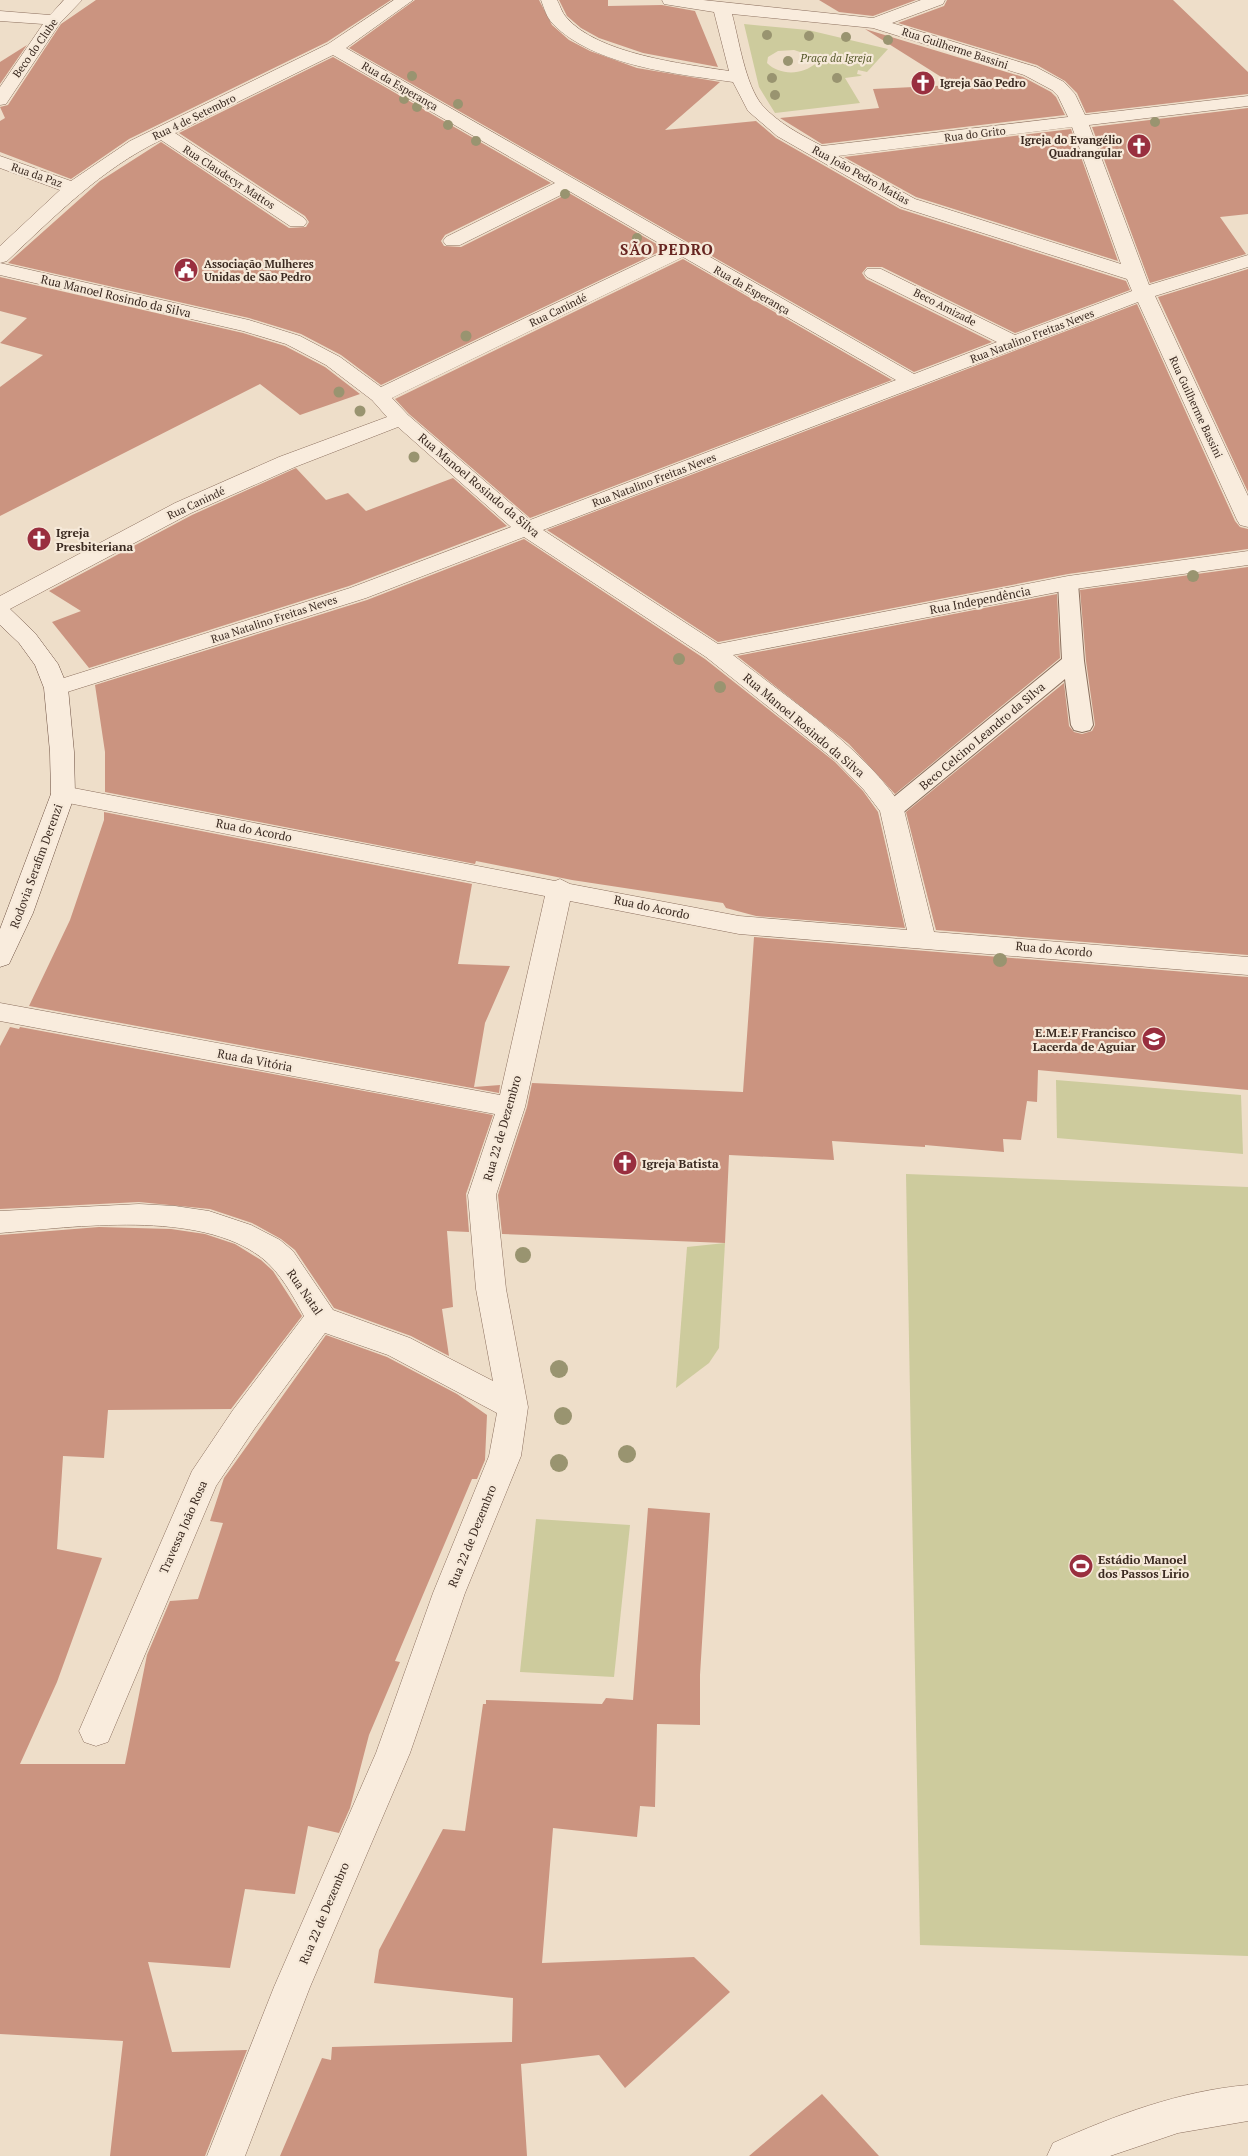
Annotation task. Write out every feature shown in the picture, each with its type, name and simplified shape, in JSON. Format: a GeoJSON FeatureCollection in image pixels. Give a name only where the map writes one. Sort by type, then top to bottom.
{"type":"FeatureCollection","features":[{"type":"Feature","properties":{"kind":"street","name":"Beco do Clube"},"geometry":{"type":"LineString","coordinates":[[0,100],[54,20],[74,0]]}},
{"type":"Feature","properties":{"kind":"street","name":"Rua 4 de Setembro"},"geometry":{"type":"LineString","coordinates":[[0,257],[73,188],[136,145],[334,48],[405,0]]}},
{"type":"Feature","properties":{"kind":"street"},"geometry":{"type":"LineString","coordinates":[[549,0],[550,9],[563,24],[601,48],[657,63],[740,78]]}},
{"type":"Feature","properties":{"kind":"street","name":"Rua Guilherme Bassini"},"geometry":{"type":"LineString","coordinates":[[670,0],[722,8],[876,23],[1048,79],[1066,94],[1079,122],[1140,284],[1248,520]]}},
{"type":"Feature","properties":{"kind":"street"},"geometry":{"type":"LineString","coordinates":[[876,23],[937,0]]}},
{"type":"Feature","properties":{"kind":"street","name":"Rua João Pedro Matias"},"geometry":{"type":"LineString","coordinates":[[722,8],[740,78],[754,107],[783,132],[908,203],[1140,284]]}},
{"type":"Feature","properties":{"kind":"street"},"geometry":{"type":"LineString","coordinates":[[0,16],[54,20]]}},
{"type":"Feature","properties":{"kind":"street","name":"Rua da Esperança"},"geometry":{"type":"LineString","coordinates":[[334,48],[910,380]]}},
{"type":"Feature","properties":{"kind":"street","name":"Rua do Grito"},"geometry":{"type":"LineString","coordinates":[[821,152],[1248,101]]}},
{"type":"Feature","properties":{"kind":"street","name":"Rua Claudecyr Mattos"},"geometry":{"type":"LineString","coordinates":[[162,132],[297,222]]}},
{"type":"Feature","properties":{"kind":"street","name":"Rua da Paz"},"geometry":{"type":"LineString","coordinates":[[0,162],[73,188]]}},
{"type":"Feature","properties":{"kind":"street"},"geometry":{"type":"LineString","coordinates":[[453,241],[569,184]]}},
{"type":"Feature","properties":{"kind":"street","name":"Rua Canindé"},"geometry":{"type":"LineString","coordinates":[[379,396],[682,250]]}},
{"type":"Feature","properties":{"kind":"street","name":"Rua Natalino Freitas Neves"},"geometry":{"type":"LineString","coordinates":[[56,688],[358,592],[528,529],[910,380],[1015,343],[1140,284],[1248,261]]}},
{"type":"Feature","properties":{"kind":"street","name":"Rua Manoel Rosindo da Silva"},"geometry":{"type":"LineString","coordinates":[[0,269],[249,326],[293,340],[333,361],[379,396],[401,419],[528,529],[714,652],[845,756],[873,784],[892,810],[922,938]]}},
{"type":"Feature","properties":{"kind":"street","name":"Beco Amizade"},"geometry":{"type":"LineString","coordinates":[[874,273],[1015,343]]}},
{"type":"Feature","properties":{"kind":"street","name":"Rua Canindé"},"geometry":{"type":"LineString","coordinates":[[0,605],[183,508],[287,462],[401,419]]}},
{"type":"Feature","properties":{"kind":"street","name":"Rua Independência"},"geometry":{"type":"LineString","coordinates":[[714,652],[1068,583],[1248,558]]}},
{"type":"Feature","properties":{"kind":"street","name":"Rodovia Serafim Derenzi"},"geometry":{"type":"LineString","coordinates":[[0,612],[27,638],[46,664],[56,688],[62,752],[63,794],[20,913],[0,958]]}},
{"type":"Feature","properties":{"kind":"street","name":"Rua do Acordo"},"geometry":{"type":"LineString","coordinates":[[63,794],[560,888],[739,924],[1248,966]]}},
{"type":"Feature","properties":{"kind":"street","name":"Rua 22 de Dezembro"},"geometry":{"type":"LineString","coordinates":[[226,2156],[292,1987],[393,1753],[449,1593],[505,1456],[513,1407],[491,1289],[482,1195],[511,1107],[560,888]]}},
{"type":"Feature","properties":{"kind":"street","name":"Rua da Vitória"},"geometry":{"type":"LineString","coordinates":[[0,1012],[511,1107]]}},
{"type":"Feature","properties":{"kind":"street","name":"Rua Natal"},"geometry":{"type":"LineString","coordinates":[[0,1222],[90,1216],[153,1216],[200,1220],[240,1233],[271,1249],[292,1272],[320,1317],[382,1339],[406,1350],[438,1365],[513,1407]]}},
{"type":"Feature","properties":{"kind":"street","name":"Travessa João Rosa"},"geometry":{"type":"LineString","coordinates":[[96,1731],[203,1480],[244,1419],[320,1317]]}},
{"type":"Feature","properties":{"kind":"street"},"geometry":{"type":"LineString","coordinates":[[1066,2156],[1119,2132],[1221,2104],[1248,2103]]}},
{"type":"Feature","properties":{"kind":"lane"},"geometry":{"type":"LineString","coordinates":[[1068,583],[1073,661],[1082,725]]}},
{"type":"Feature","properties":{"kind":"lane","name":"Beco Celcino Leandro da Silva"},"geometry":{"type":"LineString","coordinates":[[892,810],[1073,661]]}},
{"type":"Feature","properties":{"kind":"green space","name":"Praça da Igreja"},"geometry":{"type":"Polygon","coordinates":[[[744,24],[808,30],[888,49],[867,72],[858,70],[857,74],[862,75],[845,78],[860,103],[775,113],[759,87],[744,24]],[[794,50],[778,51],[768,57],[767,63],[778,70],[798,72],[816,63],[812,56],[794,50]]]}},
{"type":"Feature","properties":{"kind":"green space"},"geometry":{"type":"Polygon","coordinates":[[[1056,1080],[1241,1095],[1243,1154],[1057,1138],[1056,1080]]]}},
{"type":"Feature","properties":{"kind":"green space","name":"Estádio Manoel dos Passos Lirio"},"geometry":{"type":"Polygon","coordinates":[[[906,1174],[1248,1187],[1248,1956],[920,1945],[906,1174]]]}},
{"type":"Feature","properties":{"kind":"green space"},"geometry":{"type":"Polygon","coordinates":[[[725,1243],[719,1348],[709,1363],[676,1388],[687,1247],[725,1243]]]}},
{"type":"Feature","properties":{"kind":"green space"},"geometry":{"type":"Polygon","coordinates":[[[536,1519],[630,1525],[614,1677],[520,1672],[536,1519]]]}},
{"type":"Feature","properties":{"kind":"building"},"geometry":{"type":"Polygon","coordinates":[[[96,0],[391,0],[327,42],[129,139],[71,179],[0,152],[0,121],[5,118],[0,107],[8,105],[61,24],[96,0]]]}},
{"type":"Feature","properties":{"kind":"building"},"geometry":{"type":"Polygon","coordinates":[[[415,0],[539,0],[552,25],[569,40],[590,51],[637,68],[720,82],[665,130],[756,121],[776,138],[900,209],[1126,281],[1130,290],[1015,333],[882,267],[867,267],[862,273],[866,279],[992,342],[914,372],[349,48],[415,0]]]}},
{"type":"Feature","properties":{"kind":"building"},"geometry":{"type":"Polygon","coordinates":[[[559,0],[608,0],[608,6],[662,5],[695,11],[718,67],[643,53],[599,38],[581,28],[567,16],[559,0]]]}},
{"type":"Feature","properties":{"kind":"building"},"geometry":{"type":"Polygon","coordinates":[[[819,0],[916,0],[873,16],[839,12],[819,0]]]}},
{"type":"Feature","properties":{"kind":"building"},"geometry":{"type":"Polygon","coordinates":[[[947,0],[1173,0],[1248,72],[1248,94],[1086,113],[1077,93],[1065,81],[1037,65],[898,23],[944,6],[947,0]]]}},
{"type":"Feature","properties":{"kind":"building"},"geometry":{"type":"Polygon","coordinates":[[[865,29],[1023,77],[1051,92],[1056,97],[1065,115],[822,144],[780,118],[879,108],[873,89],[954,85],[865,29]]]}},
{"type":"Feature","properties":{"kind":"building"},"geometry":{"type":"Polygon","coordinates":[[[27,45],[0,84],[0,62],[27,45]]]}},
{"type":"Feature","properties":{"kind":"building"},"geometry":{"type":"Polygon","coordinates":[[[333,57],[551,183],[445,235],[441,241],[444,246],[461,247],[569,193],[665,249],[381,385],[341,355],[301,334],[249,318],[8,263],[100,181],[161,142],[289,228],[306,227],[309,222],[305,216],[179,133],[333,57]]]}},
{"type":"Feature","properties":{"kind":"building"},"geometry":{"type":"Polygon","coordinates":[[[1248,108],[1248,214],[1220,217],[1246,254],[1150,283],[1092,127],[1248,108]]]}},
{"type":"Feature","properties":{"kind":"building"},"geometry":{"type":"Polygon","coordinates":[[[1071,129],[1118,261],[916,197],[844,157],[1071,129]]]}},
{"type":"Feature","properties":{"kind":"building"},"geometry":{"type":"Polygon","coordinates":[[[683,259],[892,380],[530,518],[409,414],[395,399],[683,259]]]}},
{"type":"Feature","properties":{"kind":"building"},"geometry":{"type":"Polygon","coordinates":[[[1248,269],[1248,492],[1158,297],[1248,269]]]}},
{"type":"Feature","properties":{"kind":"building"},"geometry":{"type":"Polygon","coordinates":[[[0,277],[243,333],[285,346],[325,367],[360,394],[300,415],[260,384],[0,516],[0,387],[43,355],[0,343],[27,318],[0,311],[0,277]]]}},
{"type":"Feature","properties":{"kind":"building"},"geometry":{"type":"Polygon","coordinates":[[[1137,304],[1235,521],[1240,527],[1248,529],[1248,549],[1068,574],[718,642],[547,530],[1137,304]]]}},
{"type":"Feature","properties":{"kind":"building"},"geometry":{"type":"Polygon","coordinates":[[[296,468],[326,500],[348,493],[366,511],[453,478],[507,526],[349,586],[89,668],[52,622],[81,611],[49,591],[192,515],[296,468]]]}},
{"type":"Feature","properties":{"kind":"building"},"geometry":{"type":"Polygon","coordinates":[[[524,539],[705,659],[835,762],[863,791],[878,812],[905,928],[756,916],[726,908],[723,903],[572,880],[476,861],[475,864],[105,792],[105,752],[95,685],[367,600],[524,539]]]}},
{"type":"Feature","properties":{"kind":"building"},"geometry":{"type":"Polygon","coordinates":[[[1248,567],[1248,955],[936,930],[906,812],[1064,683],[1069,726],[1074,732],[1082,734],[1092,731],[1095,725],[1086,661],[1080,590],[1248,567]]]}},
{"type":"Feature","properties":{"kind":"building"},"geometry":{"type":"Polygon","coordinates":[[[1057,594],[1060,658],[895,794],[849,744],[737,656],[1057,594]]]}},
{"type":"Feature","properties":{"kind":"building"},"geometry":{"type":"Polygon","coordinates":[[[104,812],[472,884],[458,964],[510,966],[485,1023],[474,1087],[500,1085],[499,1093],[29,1006],[70,920],[104,820],[104,812]]]}},
{"type":"Feature","properties":{"kind":"building"},"geometry":{"type":"Polygon","coordinates":[[[754,937],[1248,977],[1248,1090],[1038,1070],[1037,1102],[1027,1101],[1021,1140],[1003,1139],[1004,1152],[925,1145],[925,1147],[832,1141],[834,1160],[729,1155],[725,1243],[502,1234],[498,1195],[527,1107],[532,1083],[743,1092],[754,937]]]}},
{"type":"Feature","properties":{"kind":"building"},"geometry":{"type":"Polygon","coordinates":[[[10,1027],[19,1029],[20,1027],[493,1115],[466,1194],[469,1232],[447,1231],[453,1307],[442,1309],[449,1356],[411,1336],[334,1308],[295,1250],[281,1239],[252,1223],[210,1209],[139,1202],[0,1209],[0,1046],[10,1027]]]}},
{"type":"Feature","properties":{"kind":"building"},"geometry":{"type":"Polygon","coordinates":[[[99,1227],[171,1229],[205,1234],[235,1244],[261,1260],[273,1271],[302,1316],[231,1409],[108,1410],[104,1458],[63,1456],[57,1549],[102,1558],[57,1682],[20,1764],[125,1764],[147,1655],[170,1601],[198,1599],[223,1523],[210,1521],[224,1478],[326,1335],[387,1357],[457,1394],[487,1415],[485,1460],[477,1479],[472,1479],[395,1661],[400,1662],[369,1735],[350,1808],[339,1833],[308,1826],[295,1894],[245,1889],[230,1968],[148,1962],[172,2052],[247,2050],[205,2156],[110,2156],[123,2041],[0,2034],[0,1235],[99,1227]]]}},
{"type":"Feature","properties":{"kind":"building"},"geometry":{"type":"Polygon","coordinates":[[[648,1508],[710,1513],[700,1675],[700,1725],[657,1724],[655,1807],[640,1806],[637,1837],[553,1828],[542,1963],[694,1957],[730,1992],[625,2088],[599,2055],[521,2064],[527,2156],[280,2156],[322,2058],[331,2060],[332,2047],[512,2042],[513,1998],[374,1983],[379,1950],[443,1829],[465,1831],[483,1704],[486,1704],[486,1700],[602,1704],[606,1698],[633,1700],[648,1508]]]}},
{"type":"Feature","properties":{"kind":"building"},"geometry":{"type":"Polygon","coordinates":[[[822,2094],[879,2156],[749,2156],[822,2094]]]}},
{"type":"Feature","properties":{"kind":"place","name":"Igreja São Pedro"},"geometry":{"type":"Point","coordinates":[923,83]}},
{"type":"Feature","properties":{"kind":"place","name":"Igreja do Evangélio Quadrangular"},"geometry":{"type":"Point","coordinates":[1139,146]}},
{"type":"Feature","properties":{"kind":"place","name":"Associação Mulheres Unidas de São Pedro"},"geometry":{"type":"Point","coordinates":[186,270]}},
{"type":"Feature","properties":{"kind":"place","name":"Igreja Presbiteriana"},"geometry":{"type":"Point","coordinates":[39,539]}},
{"type":"Feature","properties":{"kind":"place","name":"E.M.E.F Francisco Lacerda de Aguiar"},"geometry":{"type":"Point","coordinates":[1154,1039]}},
{"type":"Feature","properties":{"kind":"place","name":"Igreja Batista"},"geometry":{"type":"Point","coordinates":[625,1163]}},
{"type":"Feature","properties":{"kind":"place","name":"Estádio Manoel dos Passos Lirio"},"geometry":{"type":"Point","coordinates":[1081,1566]}},
{"type":"Feature","properties":{"kind":"district","name":"SÃO PEDRO"},"geometry":{"type":"Point","coordinates":[667,249]}}]}
